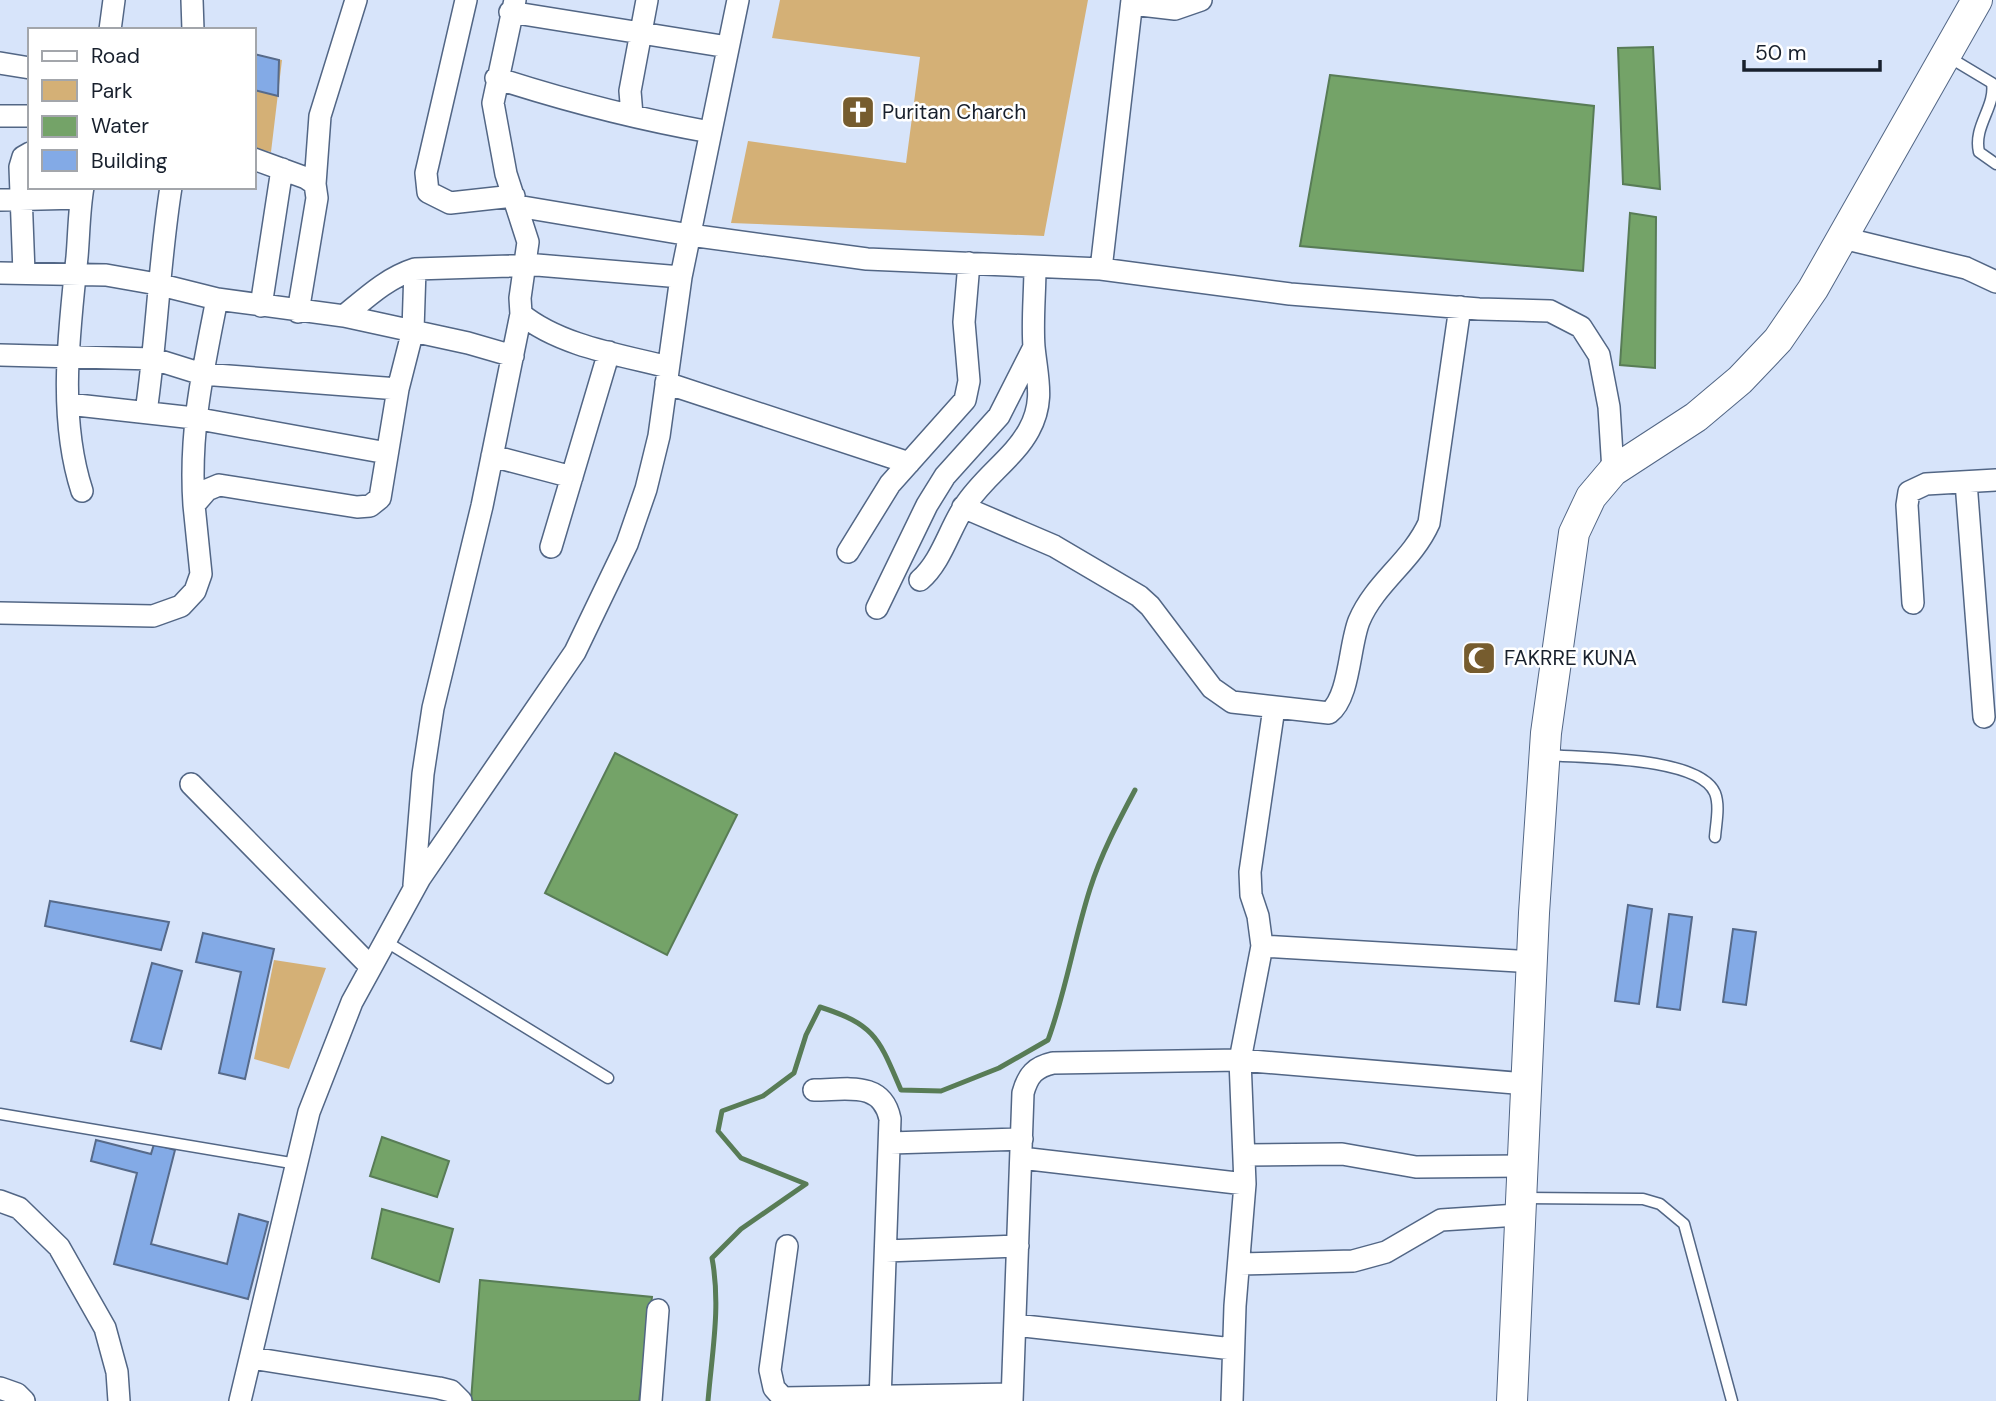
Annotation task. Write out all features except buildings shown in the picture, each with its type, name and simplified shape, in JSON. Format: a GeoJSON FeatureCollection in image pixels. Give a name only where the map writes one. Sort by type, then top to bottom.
{"type":"FeatureCollection","features":[{"type":"Feature","properties":{"kind":"main road"},"geometry":{"type":"LineString","coordinates":[[1512,1401],[1521,1166],[1545,755],[1574,533],[1591,497],[1613,471],[1696,417],[1740,380],[1777,340],[1813,289],[1843,239],[1944,55],[1978,0]]}},
{"type":"Feature","properties":{"kind":"street"},"geometry":{"type":"LineString","coordinates":[[110,28],[114,0]]}},
{"type":"Feature","properties":{"kind":"street"},"geometry":{"type":"LineString","coordinates":[[192,0],[193,28]]}},
{"type":"Feature","properties":{"kind":"street"},"geometry":{"type":"LineString","coordinates":[[298,312],[317,198],[320,116],[356,0]]}},
{"type":"Feature","properties":{"kind":"street"},"geometry":{"type":"LineString","coordinates":[[466,0],[426,173],[428,191],[450,203],[516,201],[690,235],[867,259],[1101,269],[1236,289],[1460,307],[1550,311],[1581,327],[1599,355],[1609,407],[1613,471]]}},
{"type":"Feature","properties":{"kind":"street"},"geometry":{"type":"LineString","coordinates":[[632,115],[630,91],[647,0]]}},
{"type":"Feature","properties":{"kind":"street"},"geometry":{"type":"LineString","coordinates":[[240,1401],[309,1112],[370,966],[413,890],[575,652],[628,544],[643,500],[659,436],[681,277],[738,0]]}},
{"type":"Feature","properties":{"kind":"street"},"geometry":{"type":"LineString","coordinates":[[1101,269],[1132,2],[1175,9],[1201,0]]}},
{"type":"Feature","properties":{"kind":"street"},"geometry":{"type":"LineString","coordinates":[[413,890],[423,774],[433,708],[492,456],[521,314],[520,298],[528,242],[496,128],[494,103],[496,78],[512,6],[641,34],[728,47]]}},
{"type":"Feature","properties":{"kind":"street"},"geometry":{"type":"LineString","coordinates":[[0,63],[28,68]]}},
{"type":"Feature","properties":{"kind":"street"},"geometry":{"type":"LineString","coordinates":[[496,78],[568,100],[710,132]]}},
{"type":"Feature","properties":{"kind":"street"},"geometry":{"type":"LineString","coordinates":[[0,116],[28,116]]}},
{"type":"Feature","properties":{"kind":"street"},"geometry":{"type":"LineString","coordinates":[[24,273],[20,167],[23,157],[28,154]]}},
{"type":"Feature","properties":{"kind":"street"},"geometry":{"type":"LineString","coordinates":[[256,160],[316,184]]}},
{"type":"Feature","properties":{"kind":"street"},"geometry":{"type":"LineString","coordinates":[[261,306],[282,169]]}},
{"type":"Feature","properties":{"kind":"street"},"geometry":{"type":"LineString","coordinates":[[146,412],[154,359],[157,284],[171,189]]}},
{"type":"Feature","properties":{"kind":"street"},"geometry":{"type":"LineString","coordinates":[[0,200],[82,193],[68,404],[72,460],[82,491]]}},
{"type":"Feature","properties":{"kind":"street"},"geometry":{"type":"LineString","coordinates":[[1843,239],[1966,268],[1996,282]]}},
{"type":"Feature","properties":{"kind":"street"},"geometry":{"type":"LineString","coordinates":[[848,552],[874,507],[965,400],[969,381],[964,322],[969,263]]}},
{"type":"Feature","properties":{"kind":"street"},"geometry":{"type":"LineString","coordinates":[[344,316],[379,286],[397,275],[415,269],[526,265],[681,277]]}},
{"type":"Feature","properties":{"kind":"street"},"geometry":{"type":"LineString","coordinates":[[920,580],[938,557],[963,508],[983,479],[1018,447],[1030,429],[1041,391],[1034,347],[1035,267]]}},
{"type":"Feature","properties":{"kind":"street"},"geometry":{"type":"LineString","coordinates":[[194,505],[207,490],[219,485],[357,507],[370,506],[380,498],[398,389],[413,330],[415,269]]}},
{"type":"Feature","properties":{"kind":"street"},"geometry":{"type":"LineString","coordinates":[[0,272],[106,275],[217,299],[298,312],[344,316],[413,330],[513,356]]}},
{"type":"Feature","properties":{"kind":"street"},"geometry":{"type":"LineString","coordinates":[[0,613],[152,616],[181,606],[195,591],[201,574],[191,464],[194,418],[217,299]]}},
{"type":"Feature","properties":{"kind":"street"},"geometry":{"type":"LineString","coordinates":[[963,508],[1054,546],[1139,596],[1221,695],[1244,705],[1329,713],[1336,707],[1354,638],[1367,606],[1421,542],[1433,504],[1460,307]]}},
{"type":"Feature","properties":{"kind":"street"},"geometry":{"type":"LineString","coordinates":[[521,314],[536,326],[909,463]]}},
{"type":"Feature","properties":{"kind":"street"},"geometry":{"type":"LineString","coordinates":[[877,608],[927,505],[945,476],[999,416],[1034,347]]}},
{"type":"Feature","properties":{"kind":"street"},"geometry":{"type":"LineString","coordinates":[[551,547],[610,352]]}},
{"type":"Feature","properties":{"kind":"street"},"geometry":{"type":"LineString","coordinates":[[0,355],[154,359],[202,374],[398,389]]}},
{"type":"Feature","properties":{"kind":"street"},"geometry":{"type":"LineString","coordinates":[[68,404],[194,418],[387,453]]}},
{"type":"Feature","properties":{"kind":"street"},"geometry":{"type":"LineString","coordinates":[[492,456],[572,477]]}},
{"type":"Feature","properties":{"kind":"street"},"geometry":{"type":"LineString","coordinates":[[1913,603],[1907,505],[1909,492],[1926,484],[1996,480]]}},
{"type":"Feature","properties":{"kind":"street"},"geometry":{"type":"LineString","coordinates":[[1966,482],[1984,717]]}},
{"type":"Feature","properties":{"kind":"street"},"geometry":{"type":"LineString","coordinates":[[1232,1401],[1246,1155],[1240,1060],[1262,946],[1251,895],[1250,872],[1274,708]]}},
{"type":"Feature","properties":{"kind":"street"},"geometry":{"type":"LineString","coordinates":[[191,784],[370,966]]}},
{"type":"Feature","properties":{"kind":"street"},"geometry":{"type":"LineString","coordinates":[[1262,946],[1533,962]]}},
{"type":"Feature","properties":{"kind":"street"},"geometry":{"type":"LineString","coordinates":[[787,1246],[771,1352],[774,1388],[783,1398],[1012,1398],[1026,1081],[1041,1065],[1240,1060],[1527,1084]]}},
{"type":"Feature","properties":{"kind":"street"},"geometry":{"type":"LineString","coordinates":[[814,1090],[870,1089],[880,1095],[888,1106],[890,1143],[880,1399]]}},
{"type":"Feature","properties":{"kind":"street"},"geometry":{"type":"LineString","coordinates":[[890,1143],[1021,1149],[1245,1184]]}},
{"type":"Feature","properties":{"kind":"street"},"geometry":{"type":"LineString","coordinates":[[1246,1155],[1342,1154],[1416,1167],[1521,1166]]}},
{"type":"Feature","properties":{"kind":"street"},"geometry":{"type":"LineString","coordinates":[[0,1201],[19,1208],[59,1247],[105,1328],[117,1372],[119,1401]]}},
{"type":"Feature","properties":{"kind":"street"},"geometry":{"type":"LineString","coordinates":[[1240,1264],[1353,1261],[1386,1252],[1441,1220],[1519,1207]]}},
{"type":"Feature","properties":{"kind":"street"},"geometry":{"type":"LineString","coordinates":[[886,1251],[1018,1246]]}},
{"type":"Feature","properties":{"kind":"street"},"geometry":{"type":"LineString","coordinates":[[651,1401],[658,1310]]}},
{"type":"Feature","properties":{"kind":"street"},"geometry":{"type":"LineString","coordinates":[[1015,1325],[1233,1349]]}},
{"type":"Feature","properties":{"kind":"street"},"geometry":{"type":"LineString","coordinates":[[252,1358],[439,1388],[451,1391],[461,1401]]}},
{"type":"Feature","properties":{"kind":"street"},"geometry":{"type":"LineString","coordinates":[[0,1388],[17,1394],[24,1401]]}},
{"type":"Feature","properties":{"kind":"lane"},"geometry":{"type":"LineString","coordinates":[[1944,55],[1992,83],[1995,98],[1977,143],[1979,152],[1996,164]]}},
{"type":"Feature","properties":{"kind":"lane"},"geometry":{"type":"LineString","coordinates":[[1545,755],[1650,763],[1681,769],[1707,783],[1714,791],[1717,803],[1715,837]]}},
{"type":"Feature","properties":{"kind":"lane"},"geometry":{"type":"LineString","coordinates":[[385,941],[608,1078]]}},
{"type":"Feature","properties":{"kind":"lane"},"geometry":{"type":"LineString","coordinates":[[0,1114],[296,1164]]}},
{"type":"Feature","properties":{"kind":"lane"},"geometry":{"type":"LineString","coordinates":[[1519,1207],[1643,1199],[1674,1212],[1684,1224],[1693,1251],[1732,1401]]}},
{"type":"Feature","properties":{"kind":"green space"},"geometry":{"type":"Polygon","coordinates":[[[780,0],[1088,0],[1044,236],[731,223],[748,141],[906,163],[920,57],[772,38],[780,0]]]}},
{"type":"Feature","properties":{"kind":"green space"},"geometry":{"type":"Polygon","coordinates":[[[256,55],[282,60],[271,152],[256,148],[256,55]]]}},
{"type":"Feature","properties":{"kind":"green space"},"geometry":{"type":"Polygon","coordinates":[[[274,960],[326,968],[289,1069],[254,1059],[274,960]]]}},
{"type":"Feature","properties":{"kind":"water"},"geometry":{"type":"Polygon","coordinates":[[[1653,47],[1660,189],[1623,184],[1618,48],[1653,47]]]}},
{"type":"Feature","properties":{"kind":"water"},"geometry":{"type":"Polygon","coordinates":[[[1330,75],[1594,106],[1583,271],[1300,246],[1330,75]]]}},
{"type":"Feature","properties":{"kind":"water"},"geometry":{"type":"Polygon","coordinates":[[[1630,213],[1656,217],[1655,368],[1620,365],[1630,213]]]}},
{"type":"Feature","properties":{"kind":"water"},"geometry":{"type":"Polygon","coordinates":[[[615,753],[737,815],[667,955],[545,893],[615,753]]]}},
{"type":"Feature","properties":{"kind":"water"},"geometry":{"type":"Polygon","coordinates":[[[382,1137],[449,1161],[437,1197],[370,1176],[382,1137]]]}},
{"type":"Feature","properties":{"kind":"water"},"geometry":{"type":"Polygon","coordinates":[[[382,1209],[453,1229],[439,1282],[372,1258],[382,1209]]]}},
{"type":"Feature","properties":{"kind":"water"},"geometry":{"type":"Polygon","coordinates":[[[480,1280],[652,1297],[639,1401],[471,1401],[480,1280]]]}},
{"type":"Feature","properties":{"kind":"waterway"},"geometry":{"type":"LineString","coordinates":[[708,1401],[716,1311],[712,1258],[741,1229],[806,1184],[741,1158],[718,1131],[722,1111],[763,1096],[794,1073],[806,1035],[820,1007],[853,1020],[873,1036],[887,1058],[901,1090],[941,1091],[999,1068],[1048,1040],[1094,876],[1135,790]]}},
{"type":"Feature","properties":{"kind":"place","name":"Puritan Charch"},"geometry":{"type":"Point","coordinates":[858,112]}},
{"type":"Feature","properties":{"kind":"place","name":"FAKRRE KUNA"},"geometry":{"type":"Point","coordinates":[1479,658]}}]}
